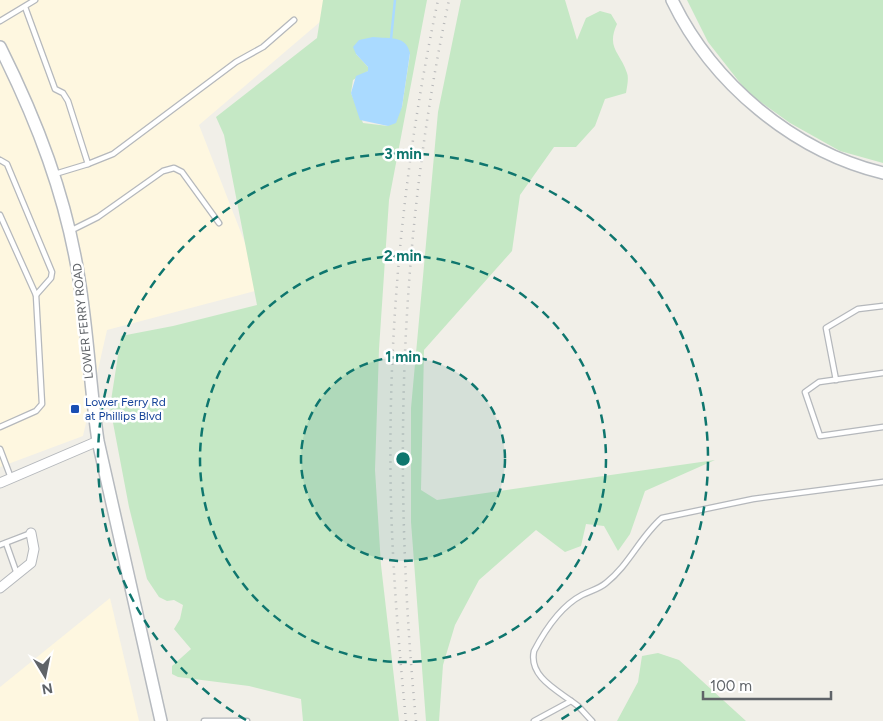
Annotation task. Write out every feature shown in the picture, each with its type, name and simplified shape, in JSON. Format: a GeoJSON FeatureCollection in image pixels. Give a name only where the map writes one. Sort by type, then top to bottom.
{"type":"FeatureCollection","features":[{"type":"Feature","properties":{"kind":"street"},"geometry":{"type":"LineString","coordinates":[[672,0],[689,30],[720,72],[767,116],[816,147],[850,162],[883,173]]}},
{"type":"Feature","properties":{"kind":"street","name":"LOWER FERRY ROAD"},"geometry":{"type":"LineString","coordinates":[[0,47],[30,108],[54,174],[70,231],[80,280],[91,395],[98,441],[161,721]]}},
{"type":"Feature","properties":{"kind":"street"},"geometry":{"type":"LineString","coordinates":[[0,483],[98,441]]}},
{"type":"Feature","properties":{"kind":"street"},"geometry":{"type":"LineString","coordinates":[[0,588],[18,576],[31,563],[34,549],[31,533]]}},
{"type":"Feature","properties":{"kind":"lane"},"geometry":{"type":"LineString","coordinates":[[0,21],[35,0]]}},
{"type":"Feature","properties":{"kind":"lane"},"geometry":{"type":"LineString","coordinates":[[25,7],[54,89],[64,94],[68,101],[88,164]]}},
{"type":"Feature","properties":{"kind":"lane"},"geometry":{"type":"LineString","coordinates":[[54,174],[114,154],[236,62],[263,47],[294,20]]}},
{"type":"Feature","properties":{"kind":"lane"},"geometry":{"type":"LineString","coordinates":[[0,160],[6,164],[52,272],[51,278],[36,295]]}},
{"type":"Feature","properties":{"kind":"lane"},"geometry":{"type":"LineString","coordinates":[[70,231],[98,217],[163,171],[174,168],[182,172],[219,223]]}},
{"type":"Feature","properties":{"kind":"lane"},"geometry":{"type":"LineString","coordinates":[[0,215],[36,295],[42,404],[36,411],[0,427]]}},
{"type":"Feature","properties":{"kind":"lane"},"geometry":{"type":"LineString","coordinates":[[836,380],[826,328],[858,309],[883,306]]}},
{"type":"Feature","properties":{"kind":"lane"},"geometry":{"type":"LineString","coordinates":[[883,373],[819,382],[805,392],[820,436],[883,427]]}},
{"type":"Feature","properties":{"kind":"lane"},"geometry":{"type":"LineString","coordinates":[[0,450],[11,478]]}},
{"type":"Feature","properties":{"kind":"lane"},"geometry":{"type":"LineString","coordinates":[[592,721],[571,701],[545,681],[536,668],[533,658],[534,650],[567,605],[582,595],[606,584],[622,567],[647,532],[662,518],[752,499],[883,482]]}},
{"type":"Feature","properties":{"kind":"lane"},"geometry":{"type":"LineString","coordinates":[[0,545],[31,533]]}},
{"type":"Feature","properties":{"kind":"lane"},"geometry":{"type":"LineString","coordinates":[[6,543],[18,576]]}},
{"type":"Feature","properties":{"kind":"lane"},"geometry":{"type":"LineString","coordinates":[[534,721],[571,701]]}},
{"type":"Feature","properties":{"kind":"lane"},"geometry":{"type":"LineString","coordinates":[[204,721],[247,721]]}},
{"type":"Feature","properties":{"kind":"shaded area"},"geometry":{"type":"Polygon","coordinates":[[[0,0],[335,0],[334,10],[199,125],[263,289],[107,330],[83,436],[0,467],[0,0]]]}},
{"type":"Feature","properties":{"kind":"shaded area"},"geometry":{"type":"Polygon","coordinates":[[[110,598],[139,721],[0,721],[0,687],[110,598]]]}},
{"type":"Feature","properties":{"kind":"green space"},"geometry":{"type":"Polygon","coordinates":[[[323,0],[427,0],[389,200],[379,349],[375,470],[381,565],[399,721],[303,721],[301,699],[249,686],[178,677],[172,674],[172,666],[191,649],[174,629],[180,619],[183,605],[174,600],[167,601],[159,597],[147,579],[129,507],[110,407],[121,336],[173,326],[257,305],[224,135],[216,117],[317,38],[323,0]],[[356,54],[368,67],[368,71],[353,80],[351,93],[363,123],[388,126],[402,107],[410,54],[356,54]]]}},
{"type":"Feature","properties":{"kind":"green space"},"geometry":{"type":"Polygon","coordinates":[[[461,0],[565,0],[577,40],[586,18],[600,11],[611,14],[617,24],[613,45],[627,73],[628,83],[626,93],[605,99],[595,126],[576,147],[554,147],[520,195],[512,251],[424,350],[421,490],[437,500],[715,460],[645,491],[630,534],[618,551],[604,526],[586,524],[581,546],[565,552],[536,530],[479,580],[455,625],[443,665],[439,721],[426,721],[411,522],[411,408],[438,112],[461,0]]]}},
{"type":"Feature","properties":{"kind":"green space"},"geometry":{"type":"Polygon","coordinates":[[[687,0],[883,0],[883,163],[840,151],[790,123],[748,93],[708,42],[687,0]]]}},
{"type":"Feature","properties":{"kind":"green space"},"geometry":{"type":"Polygon","coordinates":[[[658,653],[679,660],[746,721],[617,721],[638,682],[642,656],[658,653]]]}},
{"type":"Feature","properties":{"kind":"water"},"geometry":{"type":"Polygon","coordinates":[[[373,37],[391,38],[401,41],[408,47],[410,53],[402,107],[396,123],[388,126],[360,120],[351,93],[356,76],[368,71],[368,67],[356,54],[353,47],[359,40],[373,37]]]}},
{"type":"Feature","properties":{"kind":"waterway"},"geometry":{"type":"LineString","coordinates":[[391,39],[395,0]]}},
{"type":"Feature","properties":{"kind":"railway"},"geometry":{"type":"LineString","coordinates":[[406,721],[392,530],[390,440],[392,376],[395,313],[407,187],[415,124],[438,0]]}},
{"type":"Feature","properties":{"kind":"railway"},"geometry":{"type":"LineString","coordinates":[[416,721],[404,540],[405,359],[410,269],[419,179],[432,89],[449,0]]}},
{"type":"Feature","properties":{"kind":"place","name":"Lower Ferry Rd at Phillips Blvd"},"geometry":{"type":"Point","coordinates":[75,409]}}]}
